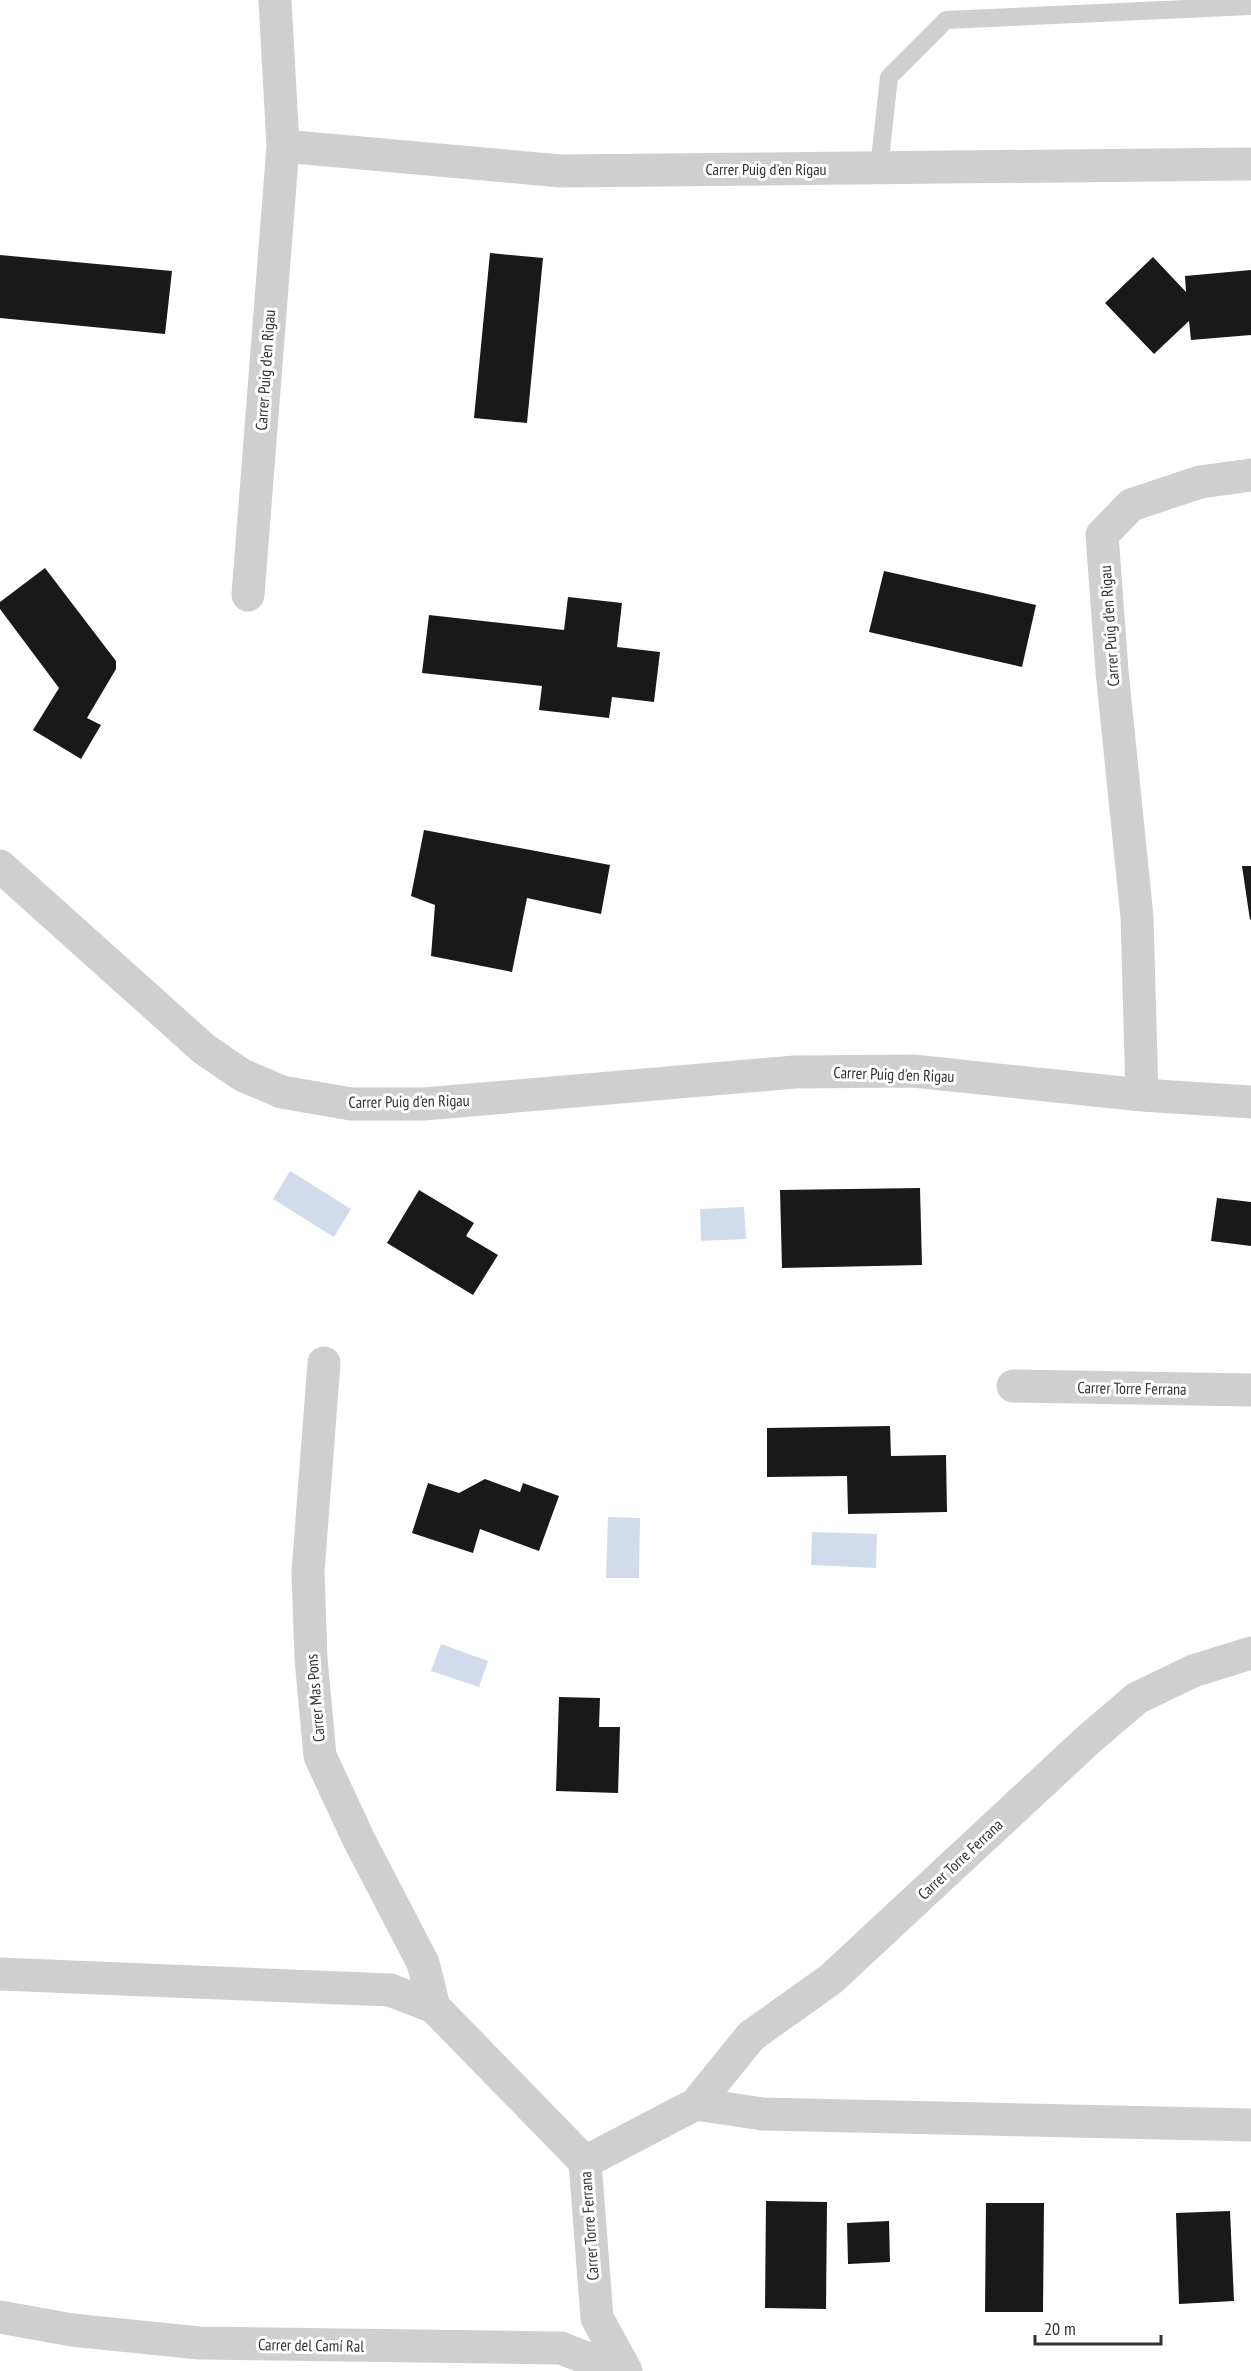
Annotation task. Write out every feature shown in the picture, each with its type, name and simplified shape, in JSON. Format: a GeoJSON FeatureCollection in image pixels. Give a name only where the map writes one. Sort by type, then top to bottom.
{"type":"FeatureCollection","features":[{"type":"Feature","properties":{"kind":"street","name":"Carrer Puig d'en Rigau"},"geometry":{"type":"LineString","coordinates":[[248,594],[283,146],[275,0]]}},
{"type":"Feature","properties":{"kind":"street","name":"Carrer Puig d'en Rigau"},"geometry":{"type":"LineString","coordinates":[[283,146],[561,171],[1251,164]]}},
{"type":"Feature","properties":{"kind":"street","name":"Carrer Puig d'en Rigau"},"geometry":{"type":"LineString","coordinates":[[0,866],[204,1048],[242,1075],[282,1092],[351,1104],[424,1104],[795,1072],[913,1071],[1142,1095],[1137,917],[1112,671],[1102,535],[1131,505],[1200,482],[1251,475]]}},
{"type":"Feature","properties":{"kind":"street"},"geometry":{"type":"LineString","coordinates":[[1142,1095],[1251,1102]]}},
{"type":"Feature","properties":{"kind":"street","name":"Carrer Mas Pons"},"geometry":{"type":"LineString","coordinates":[[324,1363],[308,1572],[311,1659],[320,1756],[359,1840],[423,1963],[434,2007]]}},
{"type":"Feature","properties":{"kind":"street","name":"Carrer Torre Ferrana"},"geometry":{"type":"LineString","coordinates":[[1013,1386],[1251,1390]]}},
{"type":"Feature","properties":{"kind":"street","name":"Carrer Torre Ferrana"},"geometry":{"type":"LineString","coordinates":[[626,2371],[597,2318],[585,2162],[696,2104],[750,2036],[831,1979],[1089,1739],[1137,1698],[1193,1671],[1251,1653]]}},
{"type":"Feature","properties":{"kind":"street"},"geometry":{"type":"LineString","coordinates":[[0,1974],[390,1990],[434,2007],[585,2162]]}},
{"type":"Feature","properties":{"kind":"street"},"geometry":{"type":"LineString","coordinates":[[696,2104],[762,2114],[1251,2125]]}},
{"type":"Feature","properties":{"kind":"street","name":"Carrer del Camí Ral"},"geometry":{"type":"LineString","coordinates":[[0,2317],[72,2330],[199,2343],[561,2348],[619,2371]]}},
{"type":"Feature","properties":{"kind":"lane"},"geometry":{"type":"LineString","coordinates":[[879,168],[889,77],[946,20],[1251,6]]}},
{"type":"Feature","properties":{"kind":"water"},"geometry":{"type":"Polygon","coordinates":[[[290,1171],[351,1209],[334,1237],[273,1199],[290,1171]]]}},
{"type":"Feature","properties":{"kind":"water"},"geometry":{"type":"Polygon","coordinates":[[[744,1207],[746,1239],[701,1241],[700,1209],[744,1207]]]}},
{"type":"Feature","properties":{"kind":"water"},"geometry":{"type":"Polygon","coordinates":[[[608,1517],[640,1518],[639,1578],[606,1578],[608,1517]]]}},
{"type":"Feature","properties":{"kind":"water"},"geometry":{"type":"Polygon","coordinates":[[[812,1532],[877,1534],[876,1568],[811,1565],[812,1532]]]}},
{"type":"Feature","properties":{"kind":"water"},"geometry":{"type":"Polygon","coordinates":[[[441,1644],[488,1661],[479,1687],[431,1671],[441,1644]]]}},
{"type":"Feature","properties":{"kind":"building"},"geometry":{"type":"Polygon","coordinates":[[[490,253],[543,258],[527,423],[474,418],[490,253]]]}},
{"type":"Feature","properties":{"kind":"building"},"geometry":{"type":"Polygon","coordinates":[[[0,255],[172,271],[165,334],[0,318],[0,255]]]}},
{"type":"Feature","properties":{"kind":"building"},"geometry":{"type":"Polygon","coordinates":[[[1153,257],[1186,292],[1185,276],[1251,270],[1251,335],[1191,340],[1189,321],[1154,354],[1105,303],[1153,257]]]}},
{"type":"Feature","properties":{"kind":"building"},"geometry":{"type":"Polygon","coordinates":[[[45,568],[116,661],[116,669],[87,718],[101,725],[81,759],[33,730],[59,688],[0,609],[0,602],[45,568]]]}},
{"type":"Feature","properties":{"kind":"building"},"geometry":{"type":"Polygon","coordinates":[[[884,571],[1036,605],[1022,667],[869,632],[884,571]]]}},
{"type":"Feature","properties":{"kind":"building"},"geometry":{"type":"Polygon","coordinates":[[[568,597],[622,603],[617,647],[660,652],[654,702],[612,697],[609,718],[539,710],[542,686],[422,673],[429,615],[564,630],[568,597]]]}},
{"type":"Feature","properties":{"kind":"building"},"geometry":{"type":"Polygon","coordinates":[[[424,830],[610,865],[601,914],[527,898],[512,972],[431,956],[435,905],[411,896],[424,830]]]}},
{"type":"Feature","properties":{"kind":"building"},"geometry":{"type":"Polygon","coordinates":[[[1242,866],[1251,866],[1250,920],[1242,866]]]}},
{"type":"Feature","properties":{"kind":"building"},"geometry":{"type":"Polygon","coordinates":[[[920,1188],[922,1265],[782,1268],[780,1190],[920,1188]]]}},
{"type":"Feature","properties":{"kind":"building"},"geometry":{"type":"Polygon","coordinates":[[[419,1190],[474,1223],[466,1236],[498,1255],[473,1295],[387,1243],[419,1190]]]}},
{"type":"Feature","properties":{"kind":"building"},"geometry":{"type":"Polygon","coordinates":[[[1217,1198],[1251,1202],[1251,1246],[1211,1241],[1217,1198]]]}},
{"type":"Feature","properties":{"kind":"building"},"geometry":{"type":"Polygon","coordinates":[[[890,1426],[891,1456],[946,1455],[947,1512],[848,1514],[847,1476],[767,1477],[767,1428],[890,1426]]]}},
{"type":"Feature","properties":{"kind":"building"},"geometry":{"type":"Polygon","coordinates":[[[485,1479],[520,1492],[523,1483],[559,1496],[539,1551],[480,1529],[473,1553],[412,1533],[428,1483],[459,1493],[485,1479]]]}},
{"type":"Feature","properties":{"kind":"building"},"geometry":{"type":"Polygon","coordinates":[[[559,1697],[600,1698],[599,1727],[620,1727],[618,1793],[556,1791],[559,1697]]]}},
{"type":"Feature","properties":{"kind":"building"},"geometry":{"type":"Polygon","coordinates":[[[766,2201],[827,2202],[826,2309],[765,2308],[766,2201]]]}},
{"type":"Feature","properties":{"kind":"building"},"geometry":{"type":"Polygon","coordinates":[[[986,2203],[1044,2203],[1043,2312],[985,2312],[986,2203]]]}},
{"type":"Feature","properties":{"kind":"building"},"geometry":{"type":"Polygon","coordinates":[[[1230,2211],[1234,2301],[1179,2304],[1176,2213],[1230,2211]]]}},
{"type":"Feature","properties":{"kind":"building"},"geometry":{"type":"Polygon","coordinates":[[[889,2221],[890,2262],[848,2264],[847,2223],[889,2221]]]}}]}
